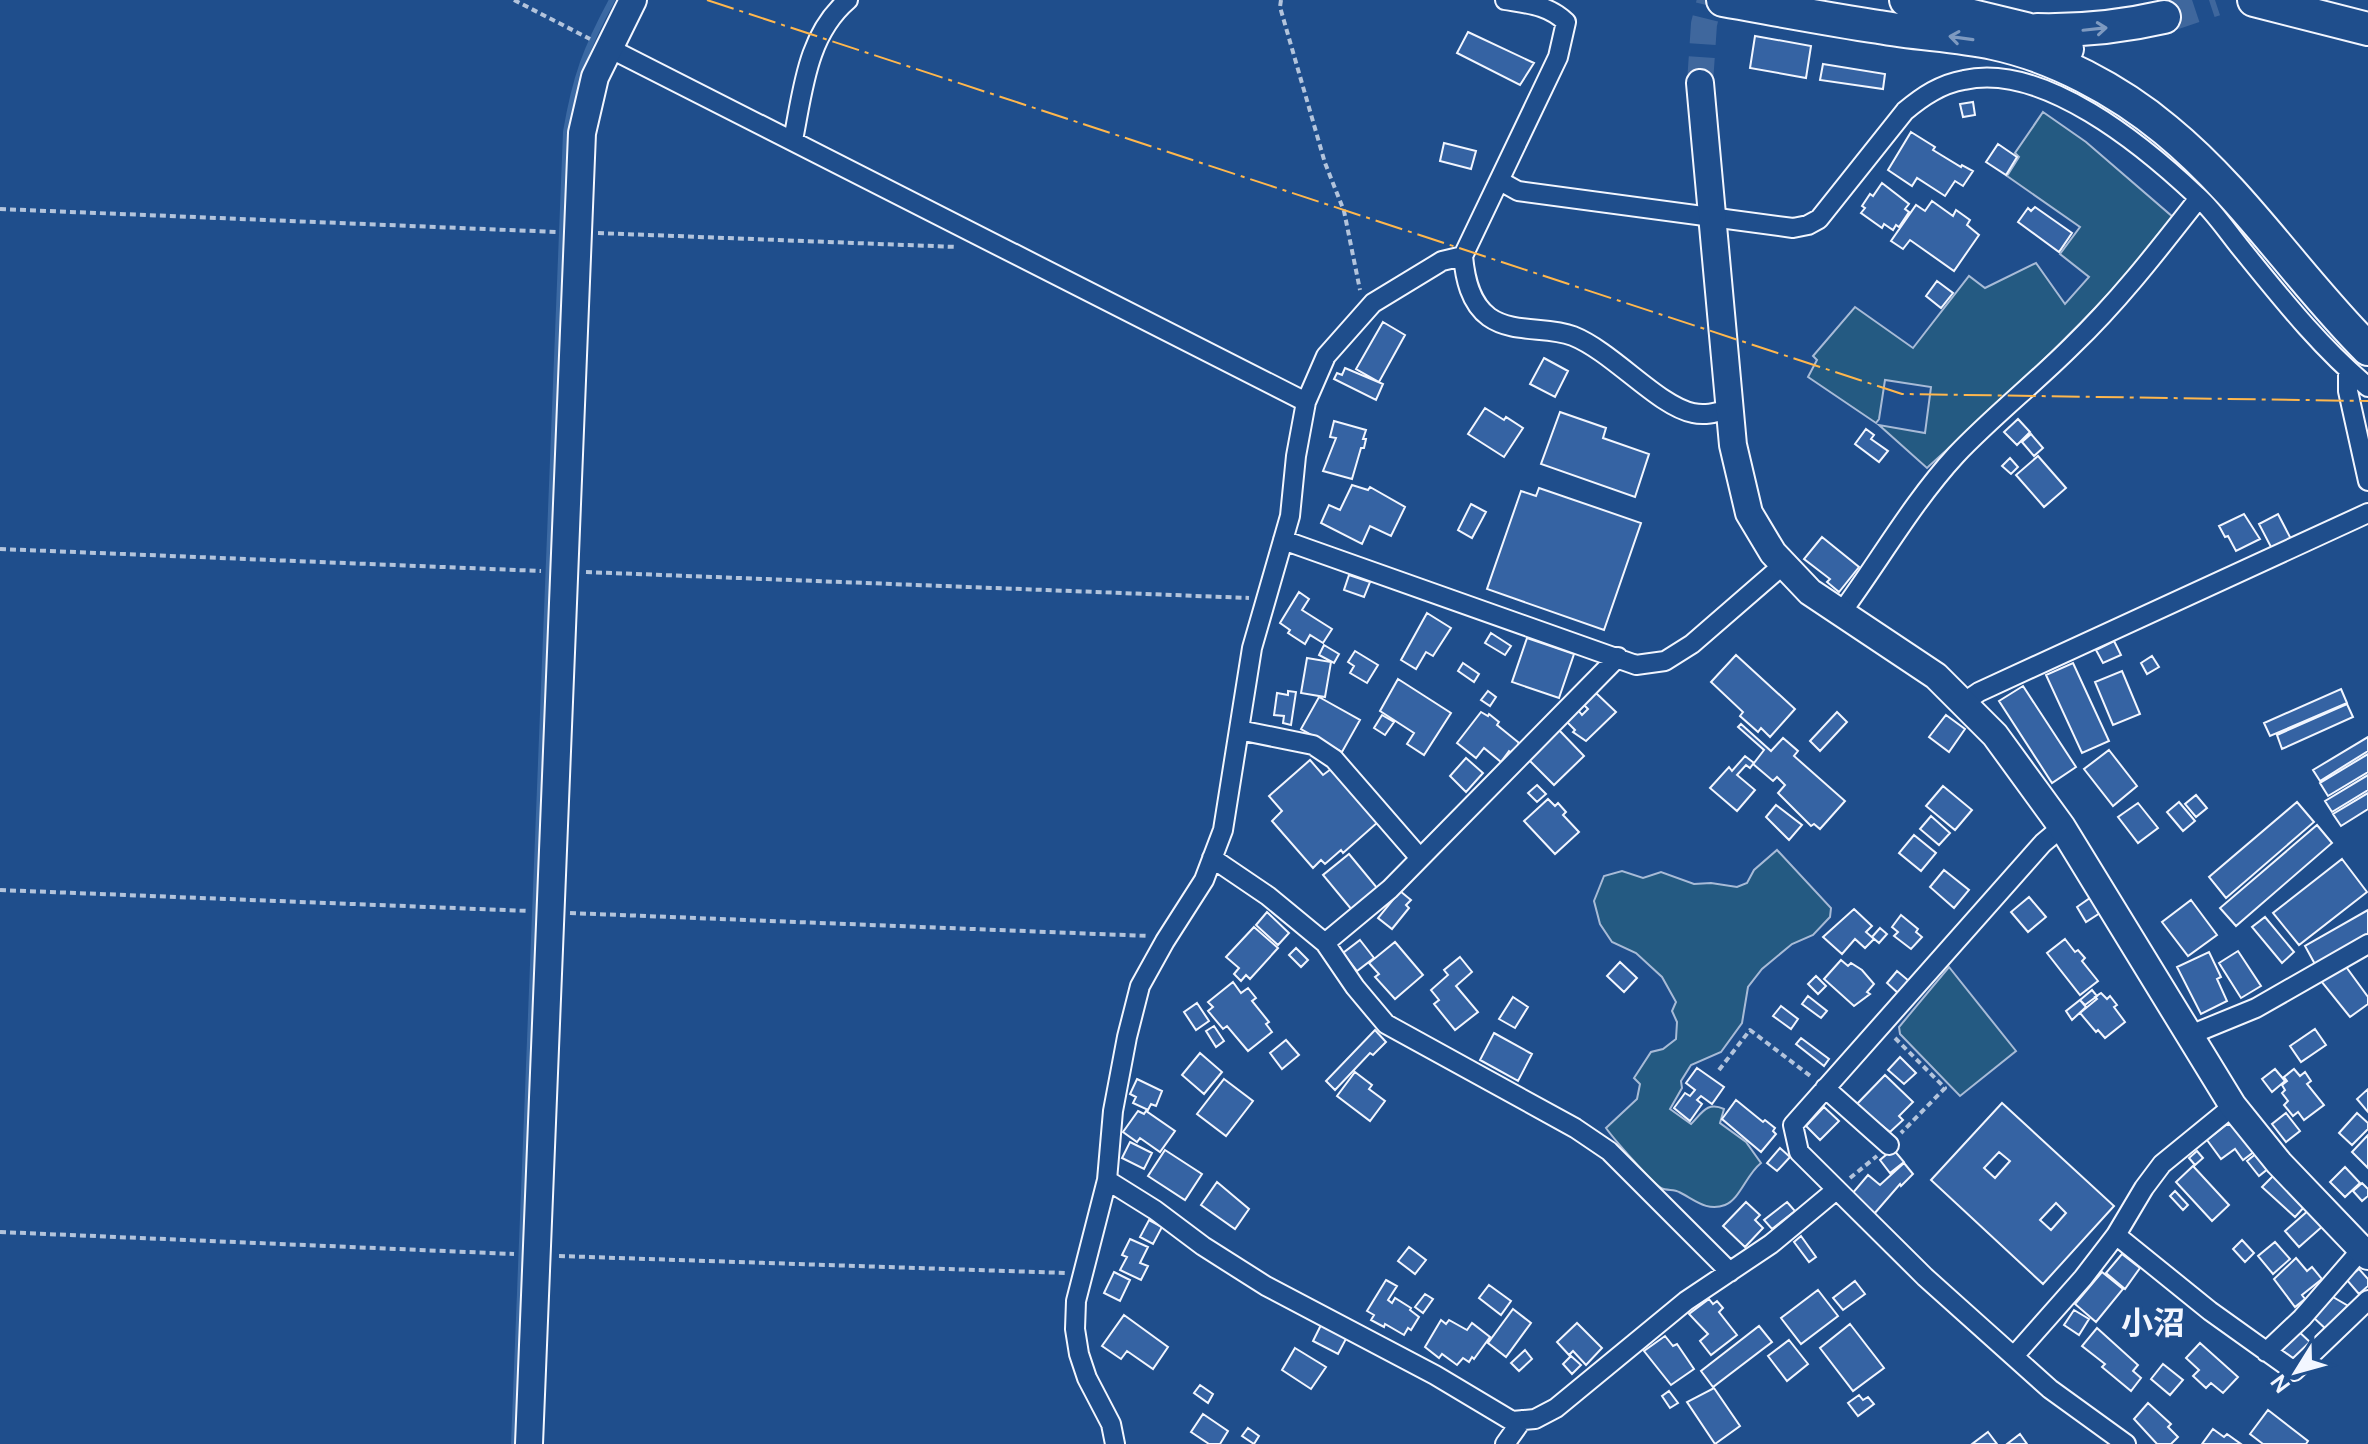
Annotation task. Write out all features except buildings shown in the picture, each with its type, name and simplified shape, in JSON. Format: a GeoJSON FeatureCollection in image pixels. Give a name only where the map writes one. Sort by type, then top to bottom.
{"type":"FeatureCollection","features":[{"type":"Feature","properties":{"kind":"highway"},"geometry":{"type":"LineString","coordinates":[[1723,0],[1882,28],[1995,43],[2042,58],[2090,80],[2165,129],[2208,168],[2322,302],[2358,360]]}},
{"type":"Feature","properties":{"kind":"highway"},"geometry":{"type":"LineString","coordinates":[[1906,0],[2026,29],[2076,31],[2164,17]]}},
{"type":"Feature","properties":{"kind":"highway"},"geometry":{"type":"LineString","coordinates":[[2254,0],[2368,29]]}},
{"type":"Feature","properties":{"kind":"highway"},"geometry":{"type":"LineString","coordinates":[[2026,29],[2124,79],[2176,115],[2241,179],[2368,323]]}},
{"type":"Feature","properties":{"kind":"street"},"geometry":{"type":"LineString","coordinates":[[529,1444],[582,133],[595,77],[633,0]]}},
{"type":"Feature","properties":{"kind":"street"},"geometry":{"type":"LineString","coordinates":[[793,140],[805,76],[818,36],[836,10],[848,0]]}},
{"type":"Feature","properties":{"kind":"street"},"geometry":{"type":"LineString","coordinates":[[1505,0],[1540,5],[1554,11],[1566,22],[1558,57],[1463,256],[1470,291],[1488,316],[1512,326],[1575,337],[1621,365],[1675,406],[1692,413],[1709,414],[1730,409]]}},
{"type":"Feature","properties":{"kind":"street"},"geometry":{"type":"LineString","coordinates":[[609,48],[1306,402]]}},
{"type":"Feature","properties":{"kind":"street"},"geometry":{"type":"LineString","coordinates":[[1500,181],[1518,191],[1793,228],[1819,219],[1905,111],[1940,88],[1965,79],[2017,81],[2085,110],[2134,142],[2199,198],[2320,343],[2358,360],[2368,387]]}},
{"type":"Feature","properties":{"kind":"street"},"geometry":{"type":"LineString","coordinates":[[1700,83],[1733,445],[1749,513],[1773,553],[1810,592],[1936,676],[1995,735],[2062,827],[2233,1106],[2279,1163],[2364,1246],[2302,1318],[2266,1352]]}},
{"type":"Feature","properties":{"kind":"street"},"geometry":{"type":"LineString","coordinates":[[1841,613],[1879,561],[1904,518],[1957,455],[2075,344],[2141,274],[2199,198]]}},
{"type":"Feature","properties":{"kind":"street"},"geometry":{"type":"LineString","coordinates":[[1115,1444],[1111,1424],[1087,1378],[1079,1354],[1075,1329],[1081,1273],[1107,1180],[1113,1111],[1140,986],[1204,880],[1223,830],[1252,648],[1290,516],[1306,402],[1326,356],[1373,303],[1442,261],[1463,256]]}},
{"type":"Feature","properties":{"kind":"street"},"geometry":{"type":"LineString","coordinates":[[2358,360],[2348,391],[2368,481]]}},
{"type":"Feature","properties":{"kind":"street"},"geometry":{"type":"LineString","coordinates":[[1963,703],[1979,692],[2368,513]]}},
{"type":"Feature","properties":{"kind":"street"},"geometry":{"type":"LineString","coordinates":[[1283,540],[1636,665],[1665,661],[1692,644],[1783,565]]}},
{"type":"Feature","properties":{"kind":"street"},"geometry":{"type":"LineString","coordinates":[[1325,943],[1366,912],[1618,657]]}},
{"type":"Feature","properties":{"kind":"street"},"geometry":{"type":"LineString","coordinates":[[1239,730],[1313,745],[1334,759],[1420,858]]}},
{"type":"Feature","properties":{"kind":"street"},"geometry":{"type":"LineString","coordinates":[[2062,827],[2043,843],[1793,1125],[1799,1152],[1925,1277],[2050,1389],[2126,1444]]}},
{"type":"Feature","properties":{"kind":"street"},"geometry":{"type":"LineString","coordinates":[[1212,858],[1268,896],[1325,943],[1355,987],[1386,1024],[1575,1128],[1609,1151],[1730,1272]]}},
{"type":"Feature","properties":{"kind":"street"},"geometry":{"type":"LineString","coordinates":[[2190,1035],[2256,1008],[2368,944]]}},
{"type":"Feature","properties":{"kind":"street"},"geometry":{"type":"LineString","coordinates":[[1825,1088],[1889,1145]]}},
{"type":"Feature","properties":{"kind":"street"},"geometry":{"type":"LineString","coordinates":[[2014,1356],[2083,1278],[2116,1235],[2162,1164],[2233,1106]]}},
{"type":"Feature","properties":{"kind":"street"},"geometry":{"type":"LineString","coordinates":[[1107,1180],[1266,1286],[1435,1375],[1512,1421],[1535,1419],[1556,1408],[1686,1301],[1771,1244],[1836,1190]]}},
{"type":"Feature","properties":{"kind":"street"},"geometry":{"type":"LineString","coordinates":[[2116,1235],[2294,1371],[2368,1300]]}},
{"type":"Feature","properties":{"kind":"street"},"geometry":{"type":"LineString","coordinates":[[1505,1444],[1522,1420]]}},
{"type":"Feature","properties":{"kind":"path"},"geometry":{"type":"LineString","coordinates":[[514,0],[609,48]]}},
{"type":"Feature","properties":{"kind":"path"},"geometry":{"type":"LineString","coordinates":[[1281,0],[1280,7],[1325,163],[1344,211],[1359,289],[1373,303]]}},
{"type":"Feature","properties":{"kind":"path"},"geometry":{"type":"LineString","coordinates":[[0,209],[981,248],[997,244]]}},
{"type":"Feature","properties":{"kind":"path"},"geometry":{"type":"LineString","coordinates":[[0,549],[1266,599]]}},
{"type":"Feature","properties":{"kind":"path"},"geometry":{"type":"LineString","coordinates":[[0,890],[1153,936],[1165,941]]}},
{"type":"Feature","properties":{"kind":"path"},"geometry":{"type":"LineString","coordinates":[[1836,1190],[1889,1145],[1945,1088],[1883,1026]]}},
{"type":"Feature","properties":{"kind":"path"},"geometry":{"type":"LineString","coordinates":[[1719,1070],[1750,1030],[1825,1088]]}},
{"type":"Feature","properties":{"kind":"shaded area"},"geometry":{"type":"Polygon","coordinates":[[[2043,112],[2086,142],[2174,218],[2086,317],[1927,468],[1879,425],[1925,433],[1931,387],[1885,380],[1876,423],[1808,377],[1817,360],[1813,356],[1855,307],[1913,348],[1969,276],[1985,288],[2036,263],[2065,304],[2089,277],[2060,254],[2080,227],[2007,176],[2019,157],[2015,153],[2043,112]]]}},
{"type":"Feature","properties":{"kind":"shaded area"},"geometry":{"type":"Polygon","coordinates":[[[1777,850],[1831,908],[1830,917],[1813,935],[1792,944],[1762,969],[1748,987],[1742,1023],[1721,1052],[1691,1065],[1681,1081],[1682,1088],[1670,1109],[1691,1124],[1709,1107],[1724,1109],[1720,1123],[1746,1142],[1761,1163],[1730,1202],[1712,1207],[1657,1185],[1606,1128],[1637,1099],[1640,1084],[1634,1078],[1651,1052],[1663,1049],[1676,1039],[1677,1022],[1672,1011],[1676,1002],[1662,977],[1636,953],[1612,942],[1600,924],[1594,901],[1604,876],[1622,871],[1643,878],[1661,872],[1694,884],[1737,887],[1747,883],[1754,870],[1777,850]]]}},
{"type":"Feature","properties":{"kind":"shaded area"},"geometry":{"type":"Polygon","coordinates":[[[1949,967],[2016,1051],[1960,1096],[1900,1034],[1899,1027],[1949,967]]]}},
{"type":"Feature","properties":{"kind":"waterway"},"geometry":{"type":"LineString","coordinates":[[514,1444],[566,132],[583,64],[612,0]]}},
{"type":"Feature","properties":{"kind":"tunnel"},"geometry":{"type":"LineString","coordinates":[[1700,83],[1704,24],[1710,0]]}},
{"type":"Feature","properties":{"kind":"tunnel"},"geometry":{"type":"LineString","coordinates":[[2164,17],[2215,0]]}},
{"type":"Feature","properties":{"kind":"power"},"geometry":{"type":"LineString","coordinates":[[707,0],[1902,394],[2368,401]]}},
{"type":"Feature","properties":{"kind":"district","name":"小沼"},"geometry":{"type":"Point","coordinates":[2153,1323]}}]}
